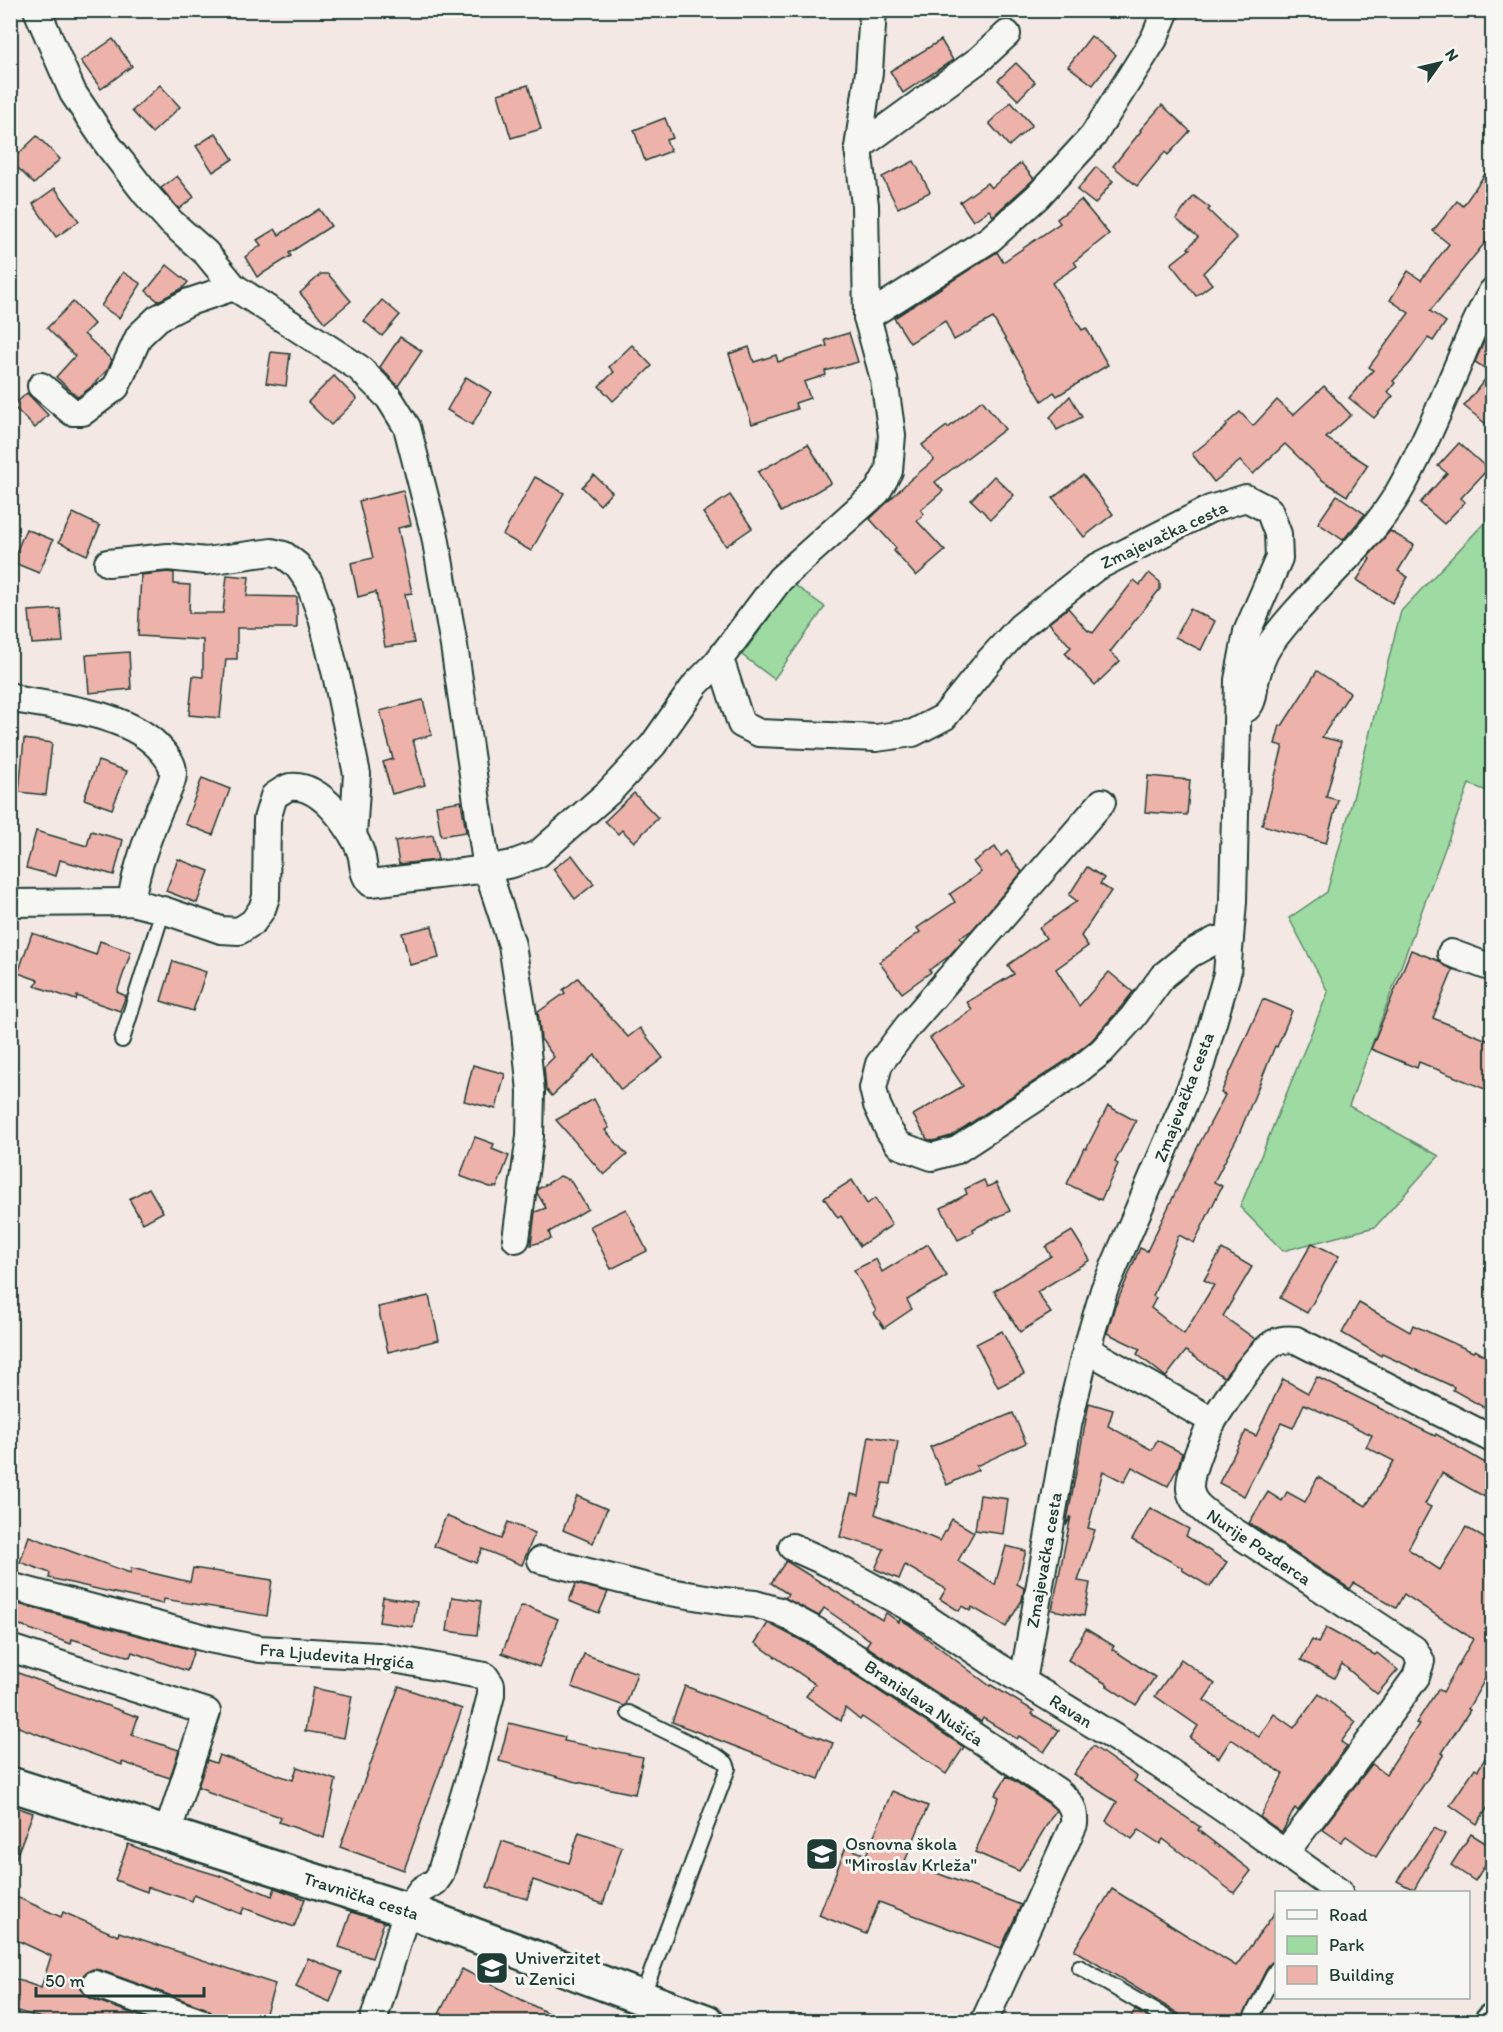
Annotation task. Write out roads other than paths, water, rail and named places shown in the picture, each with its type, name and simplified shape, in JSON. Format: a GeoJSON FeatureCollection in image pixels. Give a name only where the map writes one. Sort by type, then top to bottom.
{"type":"FeatureCollection","features":[{"type":"Feature","properties":{"kind":"main road","name":"Travnička cesta"},"geometry":{"type":"LineString","coordinates":[[10,1784],[406,1910],[707,2022]]}},
{"type":"Feature","properties":{"kind":"street"},"geometry":{"type":"LineString","coordinates":[[37,10],[73,93],[108,146],[146,194],[171,222],[206,253],[234,287],[359,368],[389,398],[406,427],[435,536],[454,646],[487,869],[512,945],[524,1022],[531,1092],[530,1136],[516,1239]]}},
{"type":"Feature","properties":{"kind":"street"},"geometry":{"type":"LineString","coordinates":[[10,903],[131,903],[163,910],[221,930],[239,930],[253,922],[262,909],[266,897],[267,819],[274,796],[289,787],[305,788],[324,798],[353,836],[361,853],[366,878],[371,883],[512,864],[538,854],[609,792],[653,745],[696,684],[716,664],[780,579],[877,492],[889,471],[892,435],[884,379],[867,317],[865,206],[858,148],[869,72],[873,10]]}},
{"type":"Feature","properties":{"kind":"street"},"geometry":{"type":"LineString","coordinates":[[867,317],[990,239],[1037,196],[1093,136],[1154,39],[1166,10]]}},
{"type":"Feature","properties":{"kind":"street"},"geometry":{"type":"LineString","coordinates":[[858,148],[980,59],[1007,34]]}},
{"type":"Feature","properties":{"kind":"street"},"geometry":{"type":"LineString","coordinates":[[41,386],[72,412],[83,412],[116,387],[140,336],[158,318],[189,302],[234,287]]}},
{"type":"Feature","properties":{"kind":"street"},"geometry":{"type":"LineString","coordinates":[[1237,714],[1244,712],[1252,703],[1264,652],[1287,619],[1315,589],[1334,573],[1369,534],[1396,496],[1447,393],[1481,311],[1492,292]]}},
{"type":"Feature","properties":{"kind":"street","name":"Zmajevačka cesta"},"geometry":{"type":"LineString","coordinates":[[716,664],[723,668],[741,724],[759,733],[876,738],[913,734],[944,717],[1020,627],[1095,568],[1210,509],[1246,498],[1269,510],[1278,534],[1279,558],[1247,632],[1238,680],[1233,902],[1227,974],[1201,1064],[1104,1290],[1086,1349],[1068,1425],[1023,1681]]}},
{"type":"Feature","properties":{"kind":"street"},"geometry":{"type":"LineString","coordinates":[[108,563],[168,557],[206,561],[272,552],[284,555],[297,564],[309,582],[322,618],[357,774],[353,836]]}},
{"type":"Feature","properties":{"kind":"street"},"geometry":{"type":"LineString","coordinates":[[10,696],[19,700],[95,714],[135,729],[158,745],[171,761],[174,773],[152,826],[133,886],[131,903]]}},
{"type":"Feature","properties":{"kind":"street"},"geometry":{"type":"LineString","coordinates":[[1101,802],[879,1064],[873,1088],[877,1105],[889,1131],[899,1145],[932,1157],[957,1150],[1076,1072],[1102,1051],[1133,1017],[1163,976],[1190,954],[1216,940],[1230,938]]}},
{"type":"Feature","properties":{"kind":"street"},"geometry":{"type":"LineString","coordinates":[[1451,953],[1492,968]]}},
{"type":"Feature","properties":{"kind":"street","name":"Nurije Pozderca"},"geometry":{"type":"LineString","coordinates":[[1284,1853],[1353,1764],[1416,1677],[1421,1661],[1414,1649],[1212,1517],[1195,1503],[1190,1489],[1194,1467],[1213,1421],[1253,1365],[1272,1344],[1284,1339],[1296,1340],[1492,1439]]}},
{"type":"Feature","properties":{"kind":"street"},"geometry":{"type":"LineString","coordinates":[[1086,1349],[1213,1421]]}},
{"type":"Feature","properties":{"kind":"street","name":"Ravan"},"geometry":{"type":"LineString","coordinates":[[792,1547],[832,1565],[916,1611],[1023,1681],[1158,1764],[1336,1891]]}},
{"type":"Feature","properties":{"kind":"street","name":"Branislava Nušića"},"geometry":{"type":"LineString","coordinates":[[541,1560],[664,1591],[755,1604],[779,1611],[816,1631],[1058,1791],[1069,1802],[1074,1812],[1074,1824],[984,2022]]}},
{"type":"Feature","properties":{"kind":"street","name":"Fra Ljudevita Hrgića"},"geometry":{"type":"LineString","coordinates":[[10,1586],[209,1639],[260,1649],[378,1656],[485,1676],[491,1685],[491,1695],[472,1769],[440,1875],[435,1882],[421,1890],[406,1910]]}},
{"type":"Feature","properties":{"kind":"street"},"geometry":{"type":"LineString","coordinates":[[10,1648],[207,1712],[167,1834]]}},
{"type":"Feature","properties":{"kind":"street"},"geometry":{"type":"LineString","coordinates":[[373,2022],[406,1910]]}},
{"type":"Feature","properties":{"kind":"street"},"geometry":{"type":"LineString","coordinates":[[95,1984],[200,2022]]}},
{"type":"Feature","properties":{"kind":"lane"},"geometry":{"type":"LineString","coordinates":[[122,1040],[163,910]]}},
{"type":"Feature","properties":{"kind":"lane"},"geometry":{"type":"LineString","coordinates":[[629,1713],[718,1757],[726,1763],[728,1768],[642,1997]]}},
{"type":"Feature","properties":{"kind":"lane"},"geometry":{"type":"LineString","coordinates":[[1079,1967],[1174,2022]]}},
{"type":"Feature","properties":{"kind":"lane"},"geometry":{"type":"LineString","coordinates":[[1249,2022],[1275,1972]]}},
{"type":"Feature","properties":{"kind":"place","name":"Osnovna škola \"Miroslav Krleža\""},"geometry":{"type":"Point","coordinates":[822,1854]}},
{"type":"Feature","properties":{"kind":"place","name":"Univerzitet u Zenici"},"geometry":{"type":"Point","coordinates":[492,1968]}}]}
